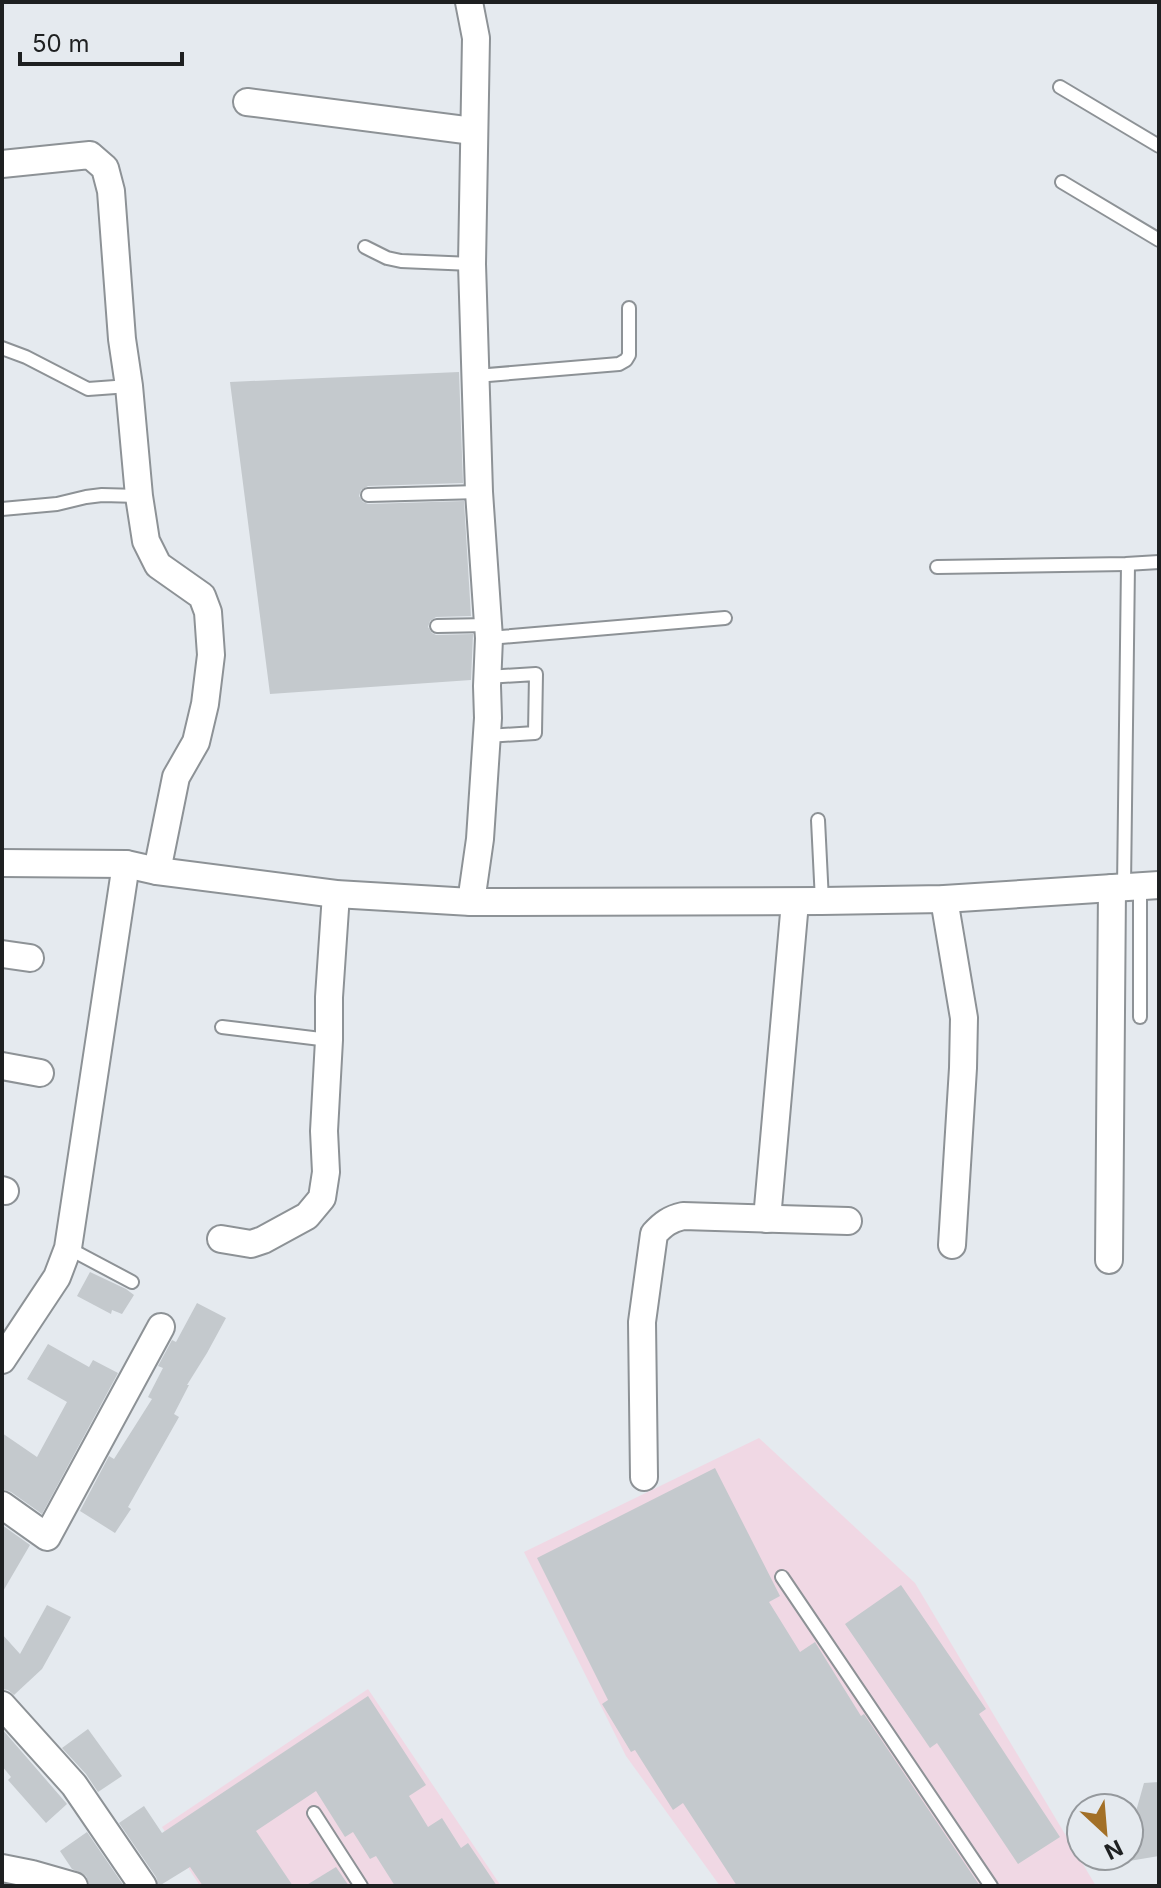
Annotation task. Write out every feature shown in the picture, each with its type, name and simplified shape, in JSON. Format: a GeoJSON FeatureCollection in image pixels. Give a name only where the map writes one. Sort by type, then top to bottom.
{"type":"FeatureCollection","features":[{"type":"Feature","properties":{"kind":"street"},"geometry":{"type":"LineString","coordinates":[[469,2],[476,38],[472,264],[479,492],[488,631],[487,736],[480,839],[471,902]]}},
{"type":"Feature","properties":{"kind":"street"},"geometry":{"type":"LineString","coordinates":[[247,102],[473,131]]}},
{"type":"Feature","properties":{"kind":"street"},"geometry":{"type":"LineString","coordinates":[[2,164],[90,155],[105,168],[111,191],[122,339],[146,541],[158,565],[202,596],[208,612],[211,655],[205,704],[196,742],[176,777],[157,871]]}},
{"type":"Feature","properties":{"kind":"street"},"geometry":{"type":"LineString","coordinates":[[2,863],[126,864],[157,871],[336,894],[471,902],[944,899],[1134,887],[1109,1260]]}},
{"type":"Feature","properties":{"kind":"street"},"geometry":{"type":"LineString","coordinates":[[2,1360],[57,1277],[68,1248],[126,864]]}},
{"type":"Feature","properties":{"kind":"street"},"geometry":{"type":"LineString","coordinates":[[221,1239],[251,1244],[275,1235],[307,1216],[322,1198],[326,1172],[324,1131],[336,894]]}},
{"type":"Feature","properties":{"kind":"street"},"geometry":{"type":"LineString","coordinates":[[944,899],[964,1018],[952,1245]]}},
{"type":"Feature","properties":{"kind":"street"},"geometry":{"type":"LineString","coordinates":[[767,1219],[795,902]]}},
{"type":"Feature","properties":{"kind":"street"},"geometry":{"type":"LineString","coordinates":[[2,954],[30,958]]}},
{"type":"Feature","properties":{"kind":"street"},"geometry":{"type":"LineString","coordinates":[[2,1066],[40,1073]]}},
{"type":"Feature","properties":{"kind":"street"},"geometry":{"type":"LineString","coordinates":[[644,1477],[642,1322],[654,1234],[671,1219],[683,1216],[848,1221]]}},
{"type":"Feature","properties":{"kind":"street"},"geometry":{"type":"LineString","coordinates":[[2,1505],[47,1537],[161,1327]]}},
{"type":"Feature","properties":{"kind":"street"},"geometry":{"type":"LineString","coordinates":[[2,1705],[74,1785],[143,1886]]}},
{"type":"Feature","properties":{"kind":"street"},"geometry":{"type":"LineString","coordinates":[[2,1868],[32,1880],[74,1886]]}},
{"type":"Feature","properties":{"kind":"lane"},"geometry":{"type":"LineString","coordinates":[[1060,87],[1159,146]]}},
{"type":"Feature","properties":{"kind":"lane"},"geometry":{"type":"LineString","coordinates":[[1062,182],[1159,240]]}},
{"type":"Feature","properties":{"kind":"lane"},"geometry":{"type":"LineString","coordinates":[[365,247],[401,261],[472,264]]}},
{"type":"Feature","properties":{"kind":"lane"},"geometry":{"type":"LineString","coordinates":[[476,376],[619,364],[629,355],[629,308]]}},
{"type":"Feature","properties":{"kind":"lane"},"geometry":{"type":"LineString","coordinates":[[2,348],[88,389],[129,386]]}},
{"type":"Feature","properties":{"kind":"lane"},"geometry":{"type":"LineString","coordinates":[[368,495],[479,492]]}},
{"type":"Feature","properties":{"kind":"lane"},"geometry":{"type":"LineString","coordinates":[[2,509],[57,504],[102,495],[139,496]]}},
{"type":"Feature","properties":{"kind":"lane"},"geometry":{"type":"LineString","coordinates":[[937,567],[1159,562]]}},
{"type":"Feature","properties":{"kind":"lane"},"geometry":{"type":"LineString","coordinates":[[1128,564],[1134,887],[1140,1017]]}},
{"type":"Feature","properties":{"kind":"lane"},"geometry":{"type":"LineString","coordinates":[[437,626],[488,631],[725,618]]}},
{"type":"Feature","properties":{"kind":"lane"},"geometry":{"type":"LineString","coordinates":[[487,677],[536,674],[535,733],[487,736]]}},
{"type":"Feature","properties":{"kind":"lane"},"geometry":{"type":"LineString","coordinates":[[818,820],[822,901]]}},
{"type":"Feature","properties":{"kind":"lane"},"geometry":{"type":"LineString","coordinates":[[222,1027],[329,1040]]}},
{"type":"Feature","properties":{"kind":"lane"},"geometry":{"type":"LineString","coordinates":[[68,1248],[132,1282]]}},
{"type":"Feature","properties":{"kind":"lane"},"geometry":{"type":"LineString","coordinates":[[782,1577],[991,1886]]}},
{"type":"Feature","properties":{"kind":"lane"},"geometry":{"type":"LineString","coordinates":[[314,1813],[361,1886]]}},
{"type":"Feature","properties":{"kind":"shaded area"},"geometry":{"type":"Polygon","coordinates":[[[759,1438],[915,1583],[1065,1834],[1065,1872],[1088,1872],[1096,1886],[720,1886],[626,1756],[524,1552],[759,1438]]]}},
{"type":"Feature","properties":{"kind":"shaded area"},"geometry":{"type":"Polygon","coordinates":[[[368,1689],[501,1886],[200,1886],[162,1827],[368,1689]]]}},
{"type":"Feature","properties":{"kind":"building"},"geometry":{"type":"Polygon","coordinates":[[[459,372],[463,483],[368,486],[361,490],[359,496],[368,504],[464,501],[471,616],[436,617],[428,627],[436,635],[473,634],[471,680],[270,694],[230,382],[459,372]]]}},
{"type":"Feature","properties":{"kind":"building"},"geometry":{"type":"Polygon","coordinates":[[[90,1272],[134,1295],[122,1314],[112,1310],[111,1314],[77,1296],[90,1272]]]}},
{"type":"Feature","properties":{"kind":"building"},"geometry":{"type":"Polygon","coordinates":[[[197,1303],[226,1318],[187,1385],[174,1414],[179,1417],[128,1507],[131,1509],[115,1533],[80,1511],[109,1456],[114,1459],[152,1399],[148,1397],[163,1368],[158,1366],[172,1340],[176,1342],[197,1303]]]}},
{"type":"Feature","properties":{"kind":"building"},"geometry":{"type":"Polygon","coordinates":[[[48,1344],[89,1367],[93,1360],[118,1373],[42,1514],[2,1489],[2,1433],[37,1457],[67,1402],[27,1379],[48,1344]]]}},
{"type":"Feature","properties":{"kind":"building"},"geometry":{"type":"Polygon","coordinates":[[[715,1468],[780,1596],[769,1602],[800,1652],[815,1642],[861,1716],[864,1714],[980,1886],[737,1886],[683,1803],[673,1810],[635,1750],[631,1752],[602,1704],[608,1700],[537,1558],[715,1468]]]}},
{"type":"Feature","properties":{"kind":"building"},"geometry":{"type":"Polygon","coordinates":[[[2,1525],[30,1545],[2,1593],[2,1525]]]}},
{"type":"Feature","properties":{"kind":"building"},"geometry":{"type":"Polygon","coordinates":[[[901,1585],[986,1709],[979,1714],[1060,1837],[1018,1864],[937,1743],[930,1748],[845,1624],[901,1585]]]}},
{"type":"Feature","properties":{"kind":"building"},"geometry":{"type":"Polygon","coordinates":[[[47,1605],[71,1617],[42,1669],[14,1695],[2,1689],[2,1634],[20,1654],[47,1605]]]}},
{"type":"Feature","properties":{"kind":"building"},"geometry":{"type":"Polygon","coordinates":[[[368,1696],[426,1785],[409,1796],[428,1827],[442,1818],[461,1848],[468,1843],[497,1886],[395,1886],[376,1856],[370,1859],[353,1832],[345,1837],[316,1791],[256,1831],[293,1886],[203,1886],[190,1867],[159,1886],[119,1823],[144,1806],[162,1833],[368,1696]]]}},
{"type":"Feature","properties":{"kind":"building"},"geometry":{"type":"Polygon","coordinates":[[[2,1729],[67,1804],[46,1823],[8,1780],[11,1777],[2,1766],[2,1729]]]}},
{"type":"Feature","properties":{"kind":"building"},"geometry":{"type":"Polygon","coordinates":[[[88,1729],[122,1776],[98,1792],[62,1748],[88,1729]]]}},
{"type":"Feature","properties":{"kind":"building"},"geometry":{"type":"Polygon","coordinates":[[[1159,1782],[1159,1856],[1145,1858],[1145,1792],[1141,1792],[1144,1783],[1159,1782]]]}},
{"type":"Feature","properties":{"kind":"building"},"geometry":{"type":"Polygon","coordinates":[[[87,1832],[124,1886],[90,1886],[86,1876],[72,1869],[60,1851],[87,1832]]]}},
{"type":"Feature","properties":{"kind":"building"},"geometry":{"type":"Polygon","coordinates":[[[336,1867],[349,1886],[305,1886],[336,1867]]]}}]}
